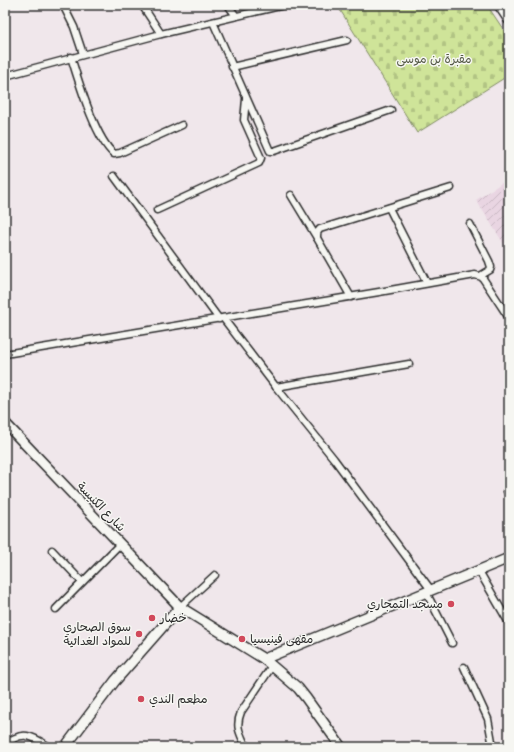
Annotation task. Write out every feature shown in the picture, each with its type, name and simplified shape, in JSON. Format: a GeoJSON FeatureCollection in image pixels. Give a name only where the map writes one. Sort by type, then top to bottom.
{"type":"FeatureCollection","features":[{"type":"Feature","properties":{"kind":"street"},"geometry":{"type":"LineString","coordinates":[[63,5],[74,27],[83,54]]}},
{"type":"Feature","properties":{"kind":"street"},"geometry":{"type":"LineString","coordinates":[[142,5],[161,34]]}},
{"type":"Feature","properties":{"kind":"street"},"geometry":{"type":"LineString","coordinates":[[228,5],[236,16]]}},
{"type":"Feature","properties":{"kind":"street"},"geometry":{"type":"LineString","coordinates":[[5,76],[161,34],[284,5]]}},
{"type":"Feature","properties":{"kind":"street"},"geometry":{"type":"LineString","coordinates":[[499,5],[509,20]]}},
{"type":"Feature","properties":{"kind":"street"},"geometry":{"type":"LineString","coordinates":[[213,22],[269,149],[272,151],[391,110]]}},
{"type":"Feature","properties":{"kind":"street"},"geometry":{"type":"LineString","coordinates":[[232,67],[347,40]]}},
{"type":"Feature","properties":{"kind":"street"},"geometry":{"type":"LineString","coordinates":[[71,57],[80,87],[91,114],[104,142],[114,154],[120,154],[182,125]]}},
{"type":"Feature","properties":{"kind":"street"},"geometry":{"type":"LineString","coordinates":[[157,210],[259,163],[260,158],[244,120],[246,97]]}},
{"type":"Feature","properties":{"kind":"street"},"geometry":{"type":"LineString","coordinates":[[114,176],[221,318],[334,458],[428,591],[452,643]]}},
{"type":"Feature","properties":{"kind":"street"},"geometry":{"type":"LineString","coordinates":[[317,238],[316,233],[320,229],[451,188]]}},
{"type":"Feature","properties":{"kind":"street"},"geometry":{"type":"LineString","coordinates":[[290,195],[351,297]]}},
{"type":"Feature","properties":{"kind":"street"},"geometry":{"type":"LineString","coordinates":[[389,208],[427,283]]}},
{"type":"Feature","properties":{"kind":"street"},"geometry":{"type":"LineString","coordinates":[[5,354],[475,275],[480,276],[490,270],[491,266],[470,224]]}},
{"type":"Feature","properties":{"kind":"street"},"geometry":{"type":"LineString","coordinates":[[480,276],[509,318]]}},
{"type":"Feature","properties":{"kind":"street"},"geometry":{"type":"LineString","coordinates":[[276,387],[408,364]]}},
{"type":"Feature","properties":{"kind":"street","name":"شارع الكنيسة"},"geometry":{"type":"LineString","coordinates":[[5,423],[180,607],[264,659],[298,688],[341,747]]}},
{"type":"Feature","properties":{"kind":"street"},"geometry":{"type":"LineString","coordinates":[[56,609],[120,544]]}},
{"type":"Feature","properties":{"kind":"street"},"geometry":{"type":"LineString","coordinates":[[52,550],[82,582]]}},
{"type":"Feature","properties":{"kind":"street"},"geometry":{"type":"LineString","coordinates":[[264,659],[509,558]]}},
{"type":"Feature","properties":{"kind":"street"},"geometry":{"type":"LineString","coordinates":[[479,571],[509,623]]}},
{"type":"Feature","properties":{"kind":"street"},"geometry":{"type":"LineString","coordinates":[[65,747],[114,681],[180,607],[215,575]]}},
{"type":"Feature","properties":{"kind":"street"},"geometry":{"type":"LineString","coordinates":[[246,747],[237,725],[238,718],[272,666]]}},
{"type":"Feature","properties":{"kind":"street"},"geometry":{"type":"LineString","coordinates":[[464,667],[486,715],[491,732],[493,747]]}},
{"type":"Feature","properties":{"kind":"street"},"geometry":{"type":"LineString","coordinates":[[5,746],[10,741],[22,736],[35,737],[49,747]]}},
{"type":"Feature","properties":{"kind":"shaded area"},"geometry":{"type":"Polygon","coordinates":[[[509,178],[509,252],[476,200],[509,178]]]}},
{"type":"Feature","properties":{"kind":"green space","name":"مقبرة بن موسى"},"geometry":{"type":"Polygon","coordinates":[[[337,5],[487,5],[509,38],[509,75],[417,133],[337,5]]]}},
{"type":"Feature","properties":{"kind":"place","name":"مسجد التمجاري"},"geometry":{"type":"Point","coordinates":[451,604]}},
{"type":"Feature","properties":{"kind":"place","name":"خضار"},"geometry":{"type":"Point","coordinates":[152,618]}},
{"type":"Feature","properties":{"kind":"place","name":"سوق الصحاري للمواد الغدائية"},"geometry":{"type":"Point","coordinates":[139,634]}},
{"type":"Feature","properties":{"kind":"place","name":"مقهى فينيسيا"},"geometry":{"type":"Point","coordinates":[242,639]}},
{"type":"Feature","properties":{"kind":"place","name":"مطعم الندي"},"geometry":{"type":"Point","coordinates":[141,699]}}]}
